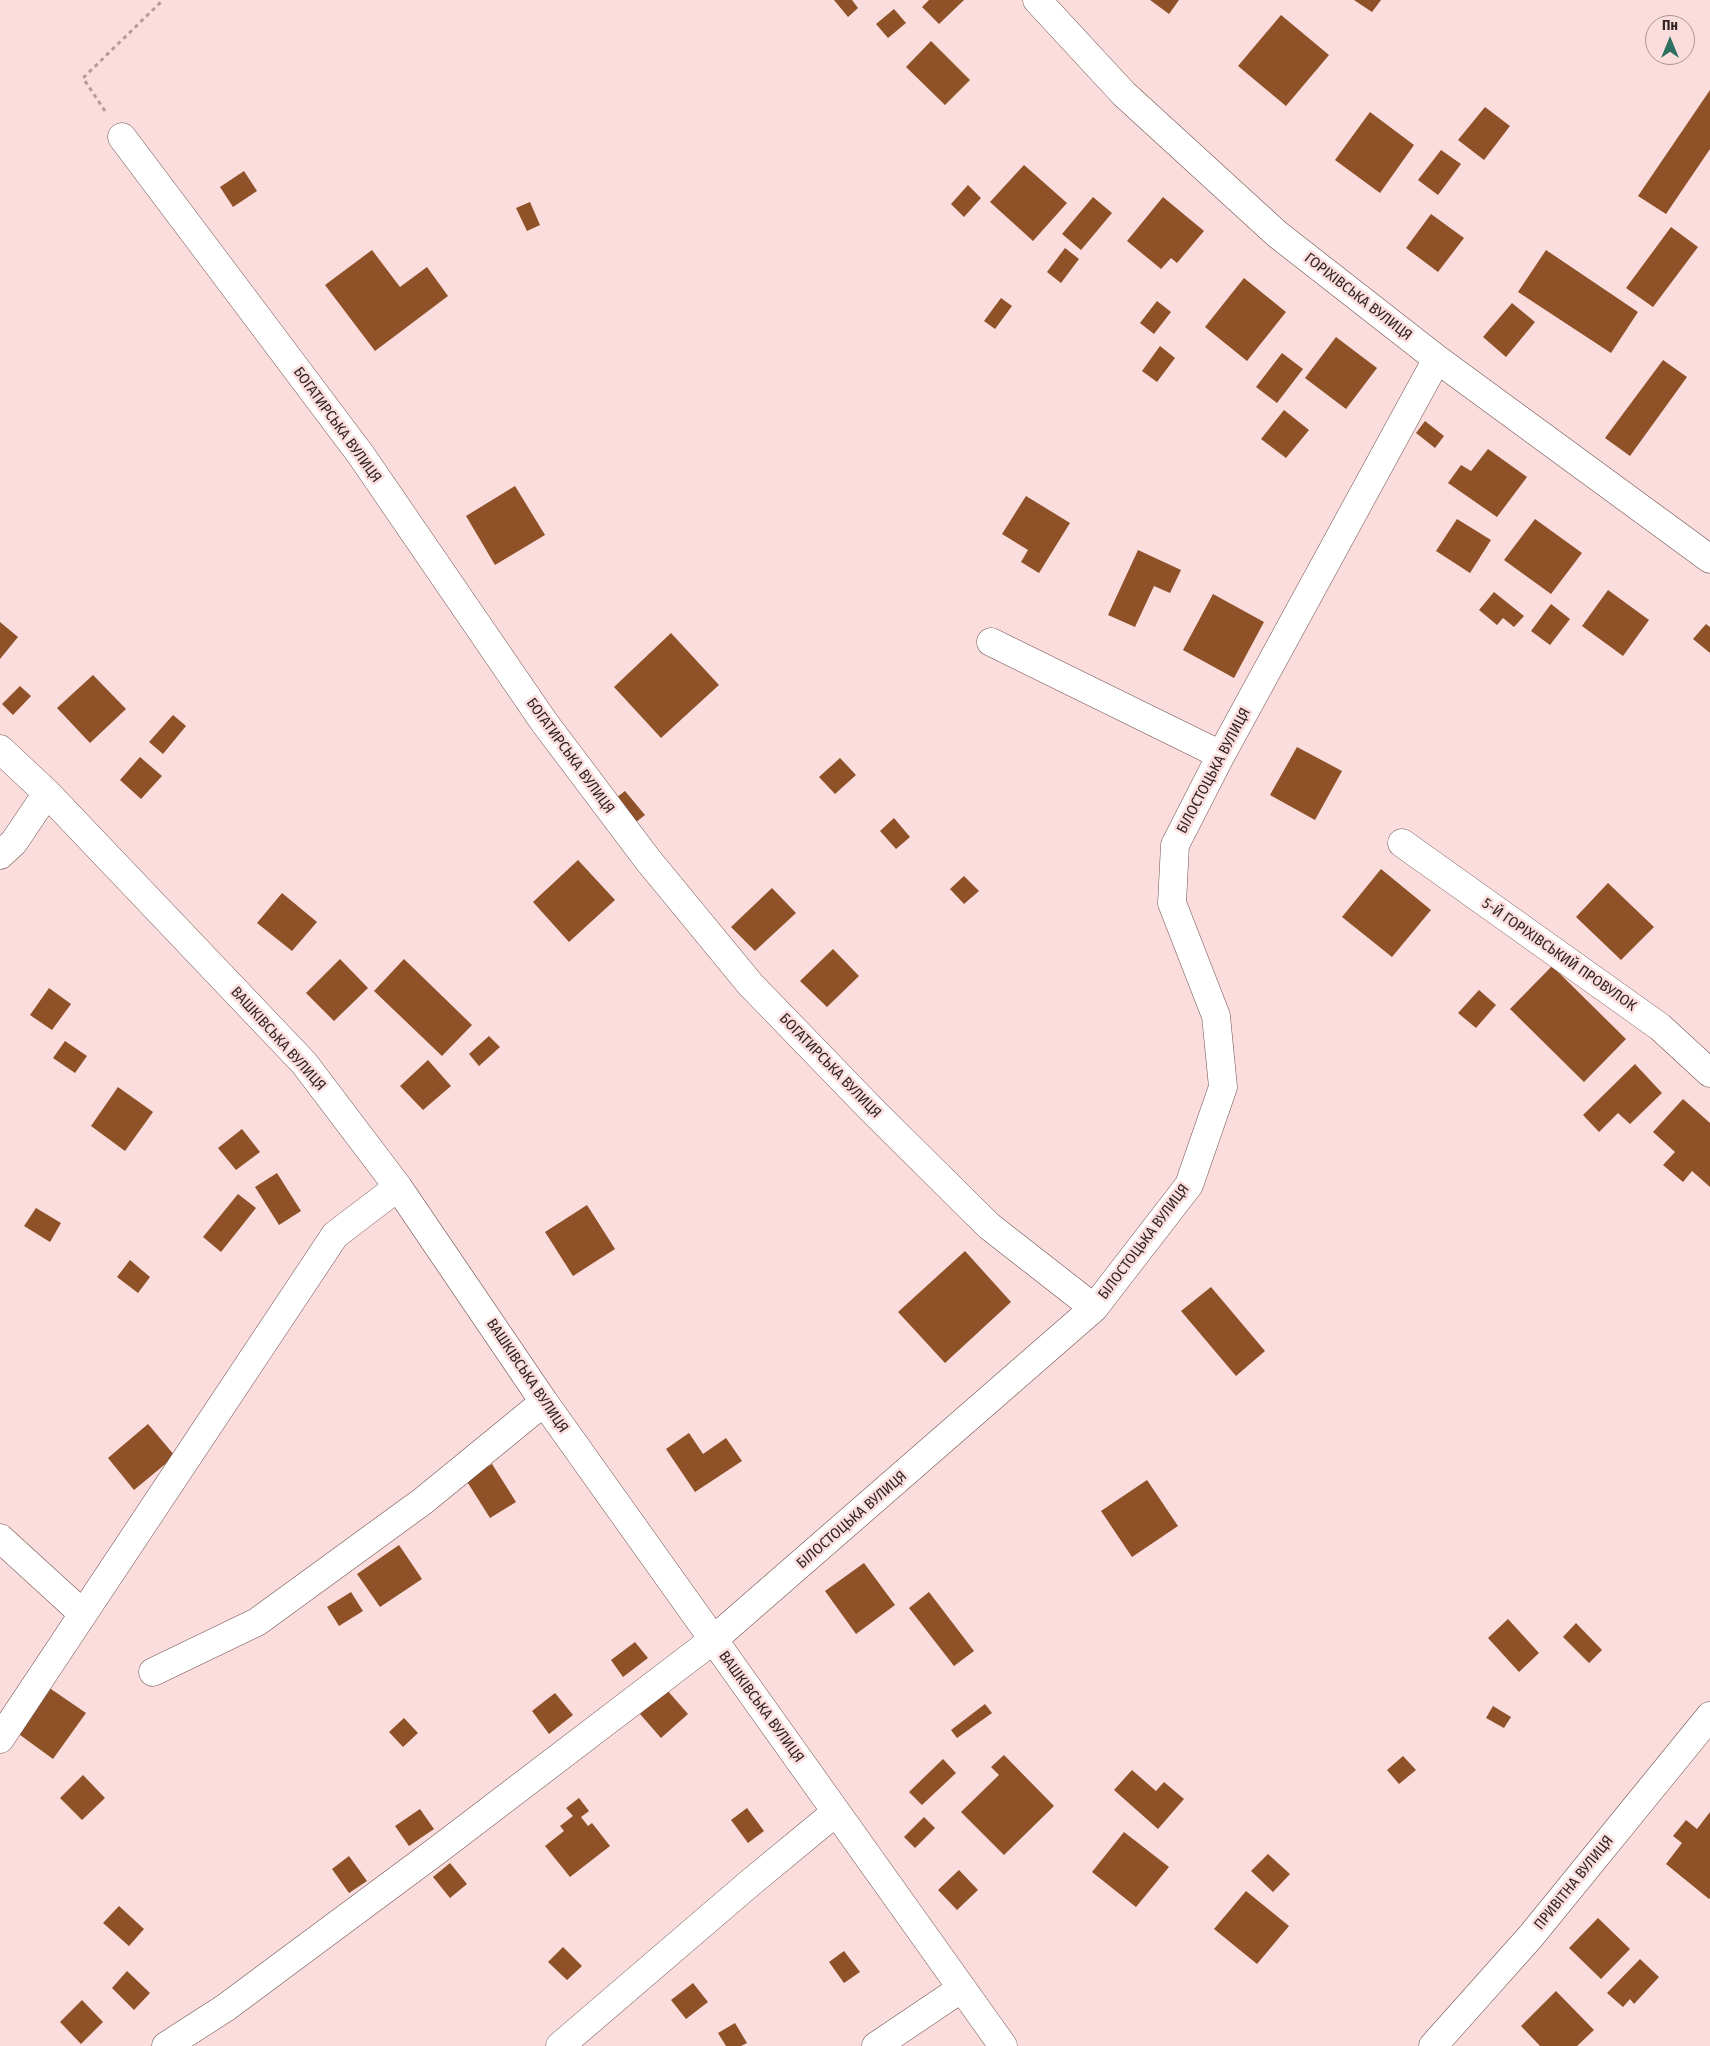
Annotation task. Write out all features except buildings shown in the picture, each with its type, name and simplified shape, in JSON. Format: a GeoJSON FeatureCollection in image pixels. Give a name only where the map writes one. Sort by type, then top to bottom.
{"type":"FeatureCollection","features":[{"type":"Feature","properties":{"kind":"street","name":"ГОРІХІВСЬКА ВУЛИЦЯ"},"geometry":{"type":"LineString","coordinates":[[1037,0],[1124,94],[1277,234],[1437,359],[1710,559]]}},
{"type":"Feature","properties":{"kind":"street","name":"БОГАТИРСЬКА ВУЛИЦЯ"},"geometry":{"type":"LineString","coordinates":[[122,137],[361,456],[544,722],[648,860],[750,984],[872,1110],[989,1226],[1094,1308]]}},
{"type":"Feature","properties":{"kind":"street","name":"БІЛОСТОЦЬКА ВУЛИЦЯ"},"geometry":{"type":"LineString","coordinates":[[166,2046],[233,2002],[439,1849],[713,1640],[1094,1308],[1189,1184],[1223,1087],[1216,1016],[1172,903],[1175,845],[1221,755],[1437,359]]}},
{"type":"Feature","properties":{"kind":"street"},"geometry":{"type":"LineString","coordinates":[[992,642],[1221,755]]}},
{"type":"Feature","properties":{"kind":"street","name":"ВАШКІВСЬКА ВУЛИЦЯ"},"geometry":{"type":"LineString","coordinates":[[0,749],[47,793],[304,1063],[398,1187],[544,1402],[1003,2046]]}},
{"type":"Feature","properties":{"kind":"street"},"geometry":{"type":"LineString","coordinates":[[0,855],[14,842],[47,793]]}},
{"type":"Feature","properties":{"kind":"street","name":"5-Й ГОРІХІВСЬКИЙ ПРОВУЛОК"},"geometry":{"type":"LineString","coordinates":[[1402,843],[1660,1027],[1710,1073]]}},
{"type":"Feature","properties":{"kind":"street"},"geometry":{"type":"LineString","coordinates":[[0,1739],[335,1235],[398,1187]]}},
{"type":"Feature","properties":{"kind":"street"},"geometry":{"type":"LineString","coordinates":[[153,1672],[257,1622],[423,1501],[544,1402]]}},
{"type":"Feature","properties":{"kind":"street"},"geometry":{"type":"LineString","coordinates":[[0,1538],[82,1613]]}},
{"type":"Feature","properties":{"kind":"street","name":"ПРИВІТНА ВУЛИЦЯ"},"geometry":{"type":"LineString","coordinates":[[1433,2046],[1531,1936],[1710,1716]]}},
{"type":"Feature","properties":{"kind":"street"},"geometry":{"type":"LineString","coordinates":[[560,2046],[836,1812]]}},
{"type":"Feature","properties":{"kind":"street"},"geometry":{"type":"LineString","coordinates":[[876,2046],[962,1988]]}},
{"type":"Feature","properties":{"kind":"path"},"geometry":{"type":"LineString","coordinates":[[122,137],[83,78],[163,0]]}}]}
